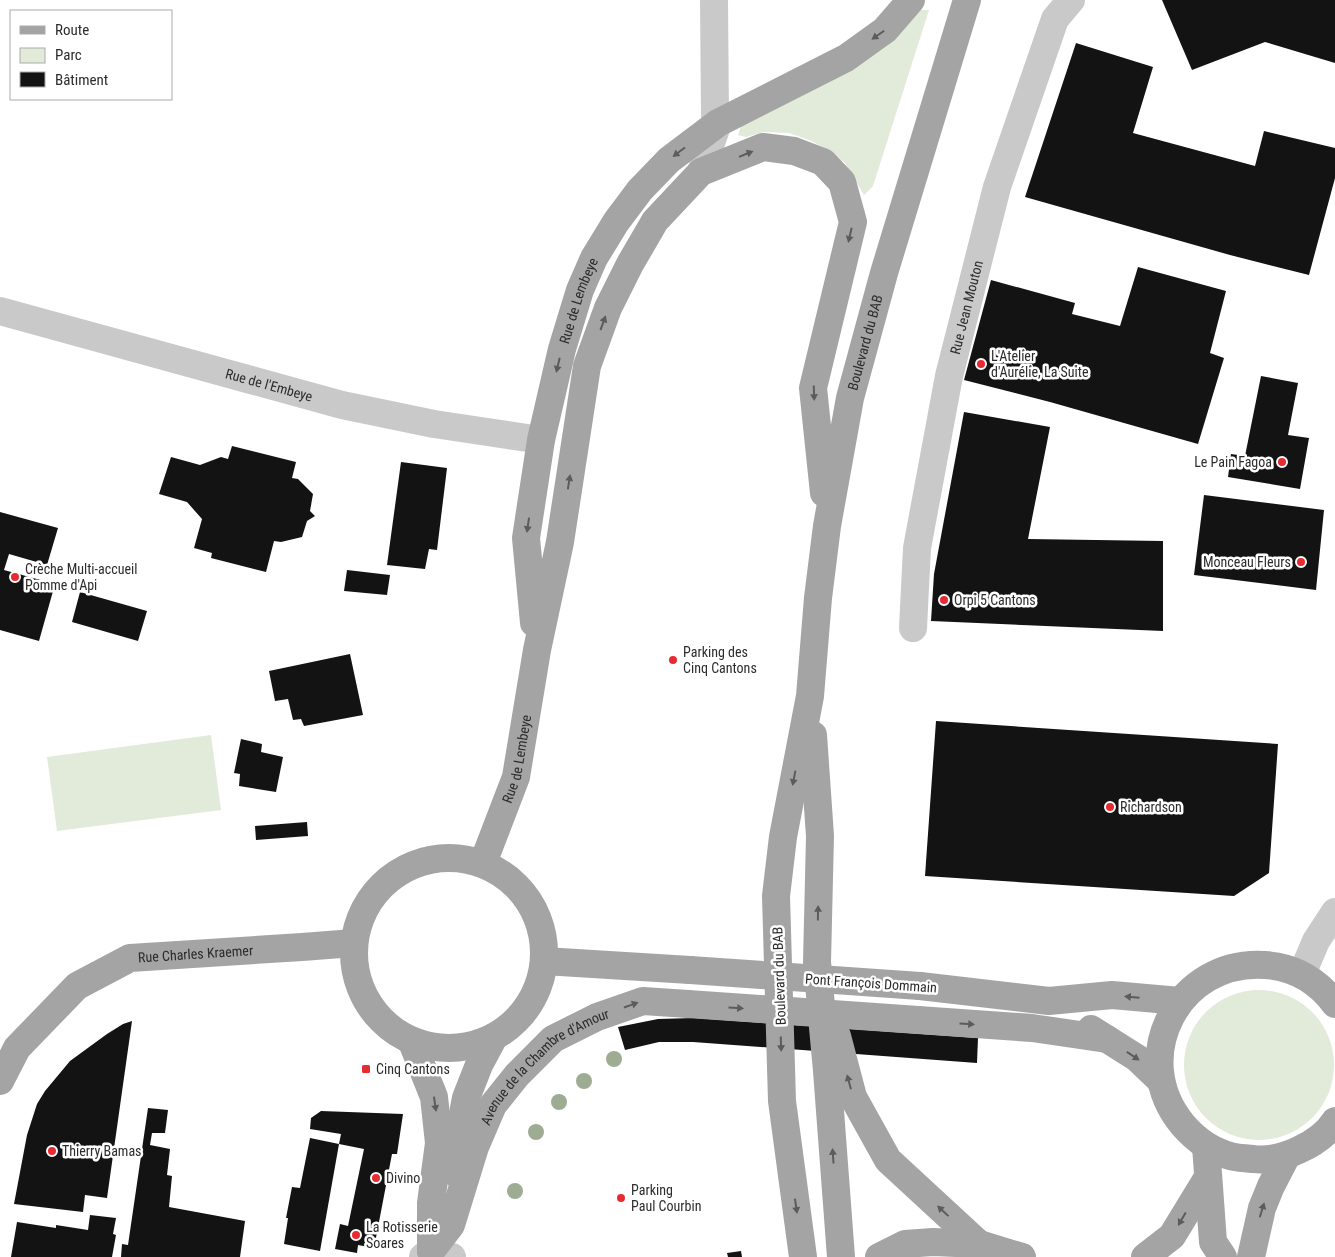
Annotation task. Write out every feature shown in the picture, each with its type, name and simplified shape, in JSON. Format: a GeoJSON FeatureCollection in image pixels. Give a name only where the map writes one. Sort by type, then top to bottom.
{"type":"FeatureCollection","features":[{"type":"Feature","properties":{"kind":"main road","name":"Rue de Lembeye"},"geometry":{"type":"LineString","coordinates":[[537,650],[526,538],[541,440],[562,349],[580,290],[594,258],[616,222],[640,190],[669,160],[718,123],[846,58],[885,30],[911,0]]}},
{"type":"Feature","properties":{"kind":"main road","name":"Boulevard du BAB"},"geometry":{"type":"LineString","coordinates":[[803,1257],[782,1101],[776,896],[783,837],[810,696],[818,598],[827,526],[850,398],[884,273],[967,0]]}},
{"type":"Feature","properties":{"kind":"main road"},"geometry":{"type":"LineString","coordinates":[[943,76],[982,0]]}},
{"type":"Feature","properties":{"kind":"main road"},"geometry":{"type":"LineString","coordinates":[[701,172],[763,147],[794,151],[823,162],[842,182],[853,222],[813,388],[827,526]]}},
{"type":"Feature","properties":{"kind":"main road","name":"Rue de Lembeye"},"geometry":{"type":"LineString","coordinates":[[483,864],[516,777],[537,650],[560,542],[587,366],[608,308],[630,264],[655,222],[701,172]]}},
{"type":"Feature","properties":{"kind":"main road","name":"Boulevard du BAB"},"geometry":{"type":"LineString","coordinates":[[810,696],[820,836],[817,962],[841,1257]]}},
{"type":"Feature","properties":{"kind":"main road"},"geometry":{"type":"LineString","coordinates":[[454,858],[483,864],[509,879],[530,902],[542,930],[544,961],[540,980],[528,1005],[510,1027],[494,1037],[468,1047],[440,1048],[412,1042],[391,1029],[373,1012],[361,991],[354,967],[354,942],[361,914],[377,890],[399,871],[426,860],[454,858]]}},
{"type":"Feature","properties":{"kind":"main road","name":"Rue Charles Kraemer"},"geometry":{"type":"LineString","coordinates":[[0,1081],[17,1048],[77,986],[130,958],[302,948],[354,942]]}},
{"type":"Feature","properties":{"kind":"main road","name":"Pont François Dommain"},"geometry":{"type":"LineString","coordinates":[[544,961],[920,986],[1049,1001],[1112,995],[1180,1001]]}},
{"type":"Feature","properties":{"kind":"main road"},"geometry":{"type":"LineString","coordinates":[[817,962],[853,1097],[888,1160],[988,1251]]}},
{"type":"Feature","properties":{"kind":"main road"},"geometry":{"type":"LineString","coordinates":[[1335,1004],[1327,993],[1302,974],[1277,966],[1250,964],[1223,969],[1199,983],[1180,1001],[1166,1026],[1159,1053],[1161,1080],[1167,1100],[1177,1118],[1190,1133],[1206,1146],[1230,1156],[1258,1160],[1288,1155],[1312,1143],[1335,1120]]}},
{"type":"Feature","properties":{"kind":"main road","name":"Avenue de la Chambre d'Amour"},"geometry":{"type":"LineString","coordinates":[[436,1255],[451,1225],[475,1147],[493,1105],[517,1075],[553,1040],[597,1017],[643,1001],[688,1004]]}},
{"type":"Feature","properties":{"kind":"main road","name":"Pont François Dommain"},"geometry":{"type":"LineString","coordinates":[[1049,1001],[1137,1058],[1161,1080]]}},
{"type":"Feature","properties":{"kind":"main road","name":"Pont François Dommain"},"geometry":{"type":"LineString","coordinates":[[688,1004],[1032,1028],[1107,1040]]}},
{"type":"Feature","properties":{"kind":"main road","name":"Avenue de la Chambre d'Amour"},"geometry":{"type":"LineString","coordinates":[[458,1200],[457,1145],[466,1098],[479,1065],[494,1037]]}},
{"type":"Feature","properties":{"kind":"main road","name":"Avenue de la Chambre d'Amour"},"geometry":{"type":"LineString","coordinates":[[412,1042],[434,1097],[439,1143],[431,1203],[436,1255]]}},
{"type":"Feature","properties":{"kind":"main road"},"geometry":{"type":"LineString","coordinates":[[1206,1146],[1212,1242],[1223,1257]]}},
{"type":"Feature","properties":{"kind":"main road"},"geometry":{"type":"LineString","coordinates":[[1251,1257],[1262,1208],[1271,1186],[1288,1155]]}},
{"type":"Feature","properties":{"kind":"main road"},"geometry":{"type":"LineString","coordinates":[[1145,1257],[1172,1236],[1208,1177]]}},
{"type":"Feature","properties":{"kind":"main road"},"geometry":{"type":"LineString","coordinates":[[879,1257],[904,1244],[933,1242],[1022,1257]]}},
{"type":"Feature","properties":{"kind":"street"},"geometry":{"type":"LineString","coordinates":[[701,172],[718,123],[715,116],[714,0]]}},
{"type":"Feature","properties":{"kind":"street","name":"Rue Jean Mouton"},"geometry":{"type":"LineString","coordinates":[[913,628],[917,548],[949,376],[958,338],[997,187],[1055,19],[1071,0]]}},
{"type":"Feature","properties":{"kind":"street","name":"Rue de l'Embeye"},"geometry":{"type":"LineString","coordinates":[[0,311],[342,405],[434,424],[541,440]]}},
{"type":"Feature","properties":{"kind":"street"},"geometry":{"type":"LineString","coordinates":[[1302,974],[1316,941],[1335,912]]}},
{"type":"Feature","properties":{"kind":"green space"},"geometry":{"type":"Polygon","coordinates":[[[921,10],[929,10],[873,186],[864,195],[845,163],[829,150],[809,140],[789,133],[764,132],[746,137],[738,135],[741,126],[900,31],[921,10]]]}},
{"type":"Feature","properties":{"kind":"green space"},"geometry":{"type":"Polygon","coordinates":[[[211,735],[221,810],[57,831],[47,757],[211,735]]]}},
{"type":"Feature","properties":{"kind":"green space"},"geometry":{"type":"Polygon","coordinates":[[[1259,990],[1274,991],[1288,996],[1312,1012],[1328,1036],[1333,1050],[1333,1080],[1328,1094],[1312,1118],[1288,1134],[1274,1139],[1259,1140],[1244,1139],[1230,1134],[1206,1118],[1190,1094],[1185,1080],[1184,1065],[1185,1050],[1190,1036],[1206,1012],[1230,996],[1244,991],[1259,990]]]}},
{"type":"Feature","properties":{"kind":"building"},"geometry":{"type":"Polygon","coordinates":[[[1162,0],[1335,0],[1335,63],[1265,42],[1192,70],[1162,0]]]}},
{"type":"Feature","properties":{"kind":"building"},"geometry":{"type":"Polygon","coordinates":[[[1076,43],[1153,67],[1133,133],[1255,166],[1264,131],[1335,148],[1335,178],[1309,275],[1230,255],[1025,197],[1076,43]]]}},
{"type":"Feature","properties":{"kind":"building"},"geometry":{"type":"Polygon","coordinates":[[[1138,267],[1226,291],[1210,353],[1224,358],[1198,444],[964,380],[991,280],[1075,303],[1072,314],[1120,326],[1138,267]]]}},
{"type":"Feature","properties":{"kind":"building"},"geometry":{"type":"Polygon","coordinates":[[[1261,376],[1298,383],[1288,435],[1309,438],[1300,489],[1228,477],[1231,454],[1245,456],[1261,376]]]}},
{"type":"Feature","properties":{"kind":"building"},"geometry":{"type":"Polygon","coordinates":[[[964,412],[1050,427],[1028,539],[1163,541],[1163,631],[931,621],[934,574],[964,412]]]}},
{"type":"Feature","properties":{"kind":"building"},"geometry":{"type":"Polygon","coordinates":[[[232,446],[296,462],[292,478],[298,479],[313,494],[310,511],[315,516],[307,521],[302,537],[281,542],[274,541],[266,572],[211,558],[212,553],[194,548],[202,519],[187,502],[159,494],[171,457],[200,465],[221,457],[228,459],[232,446]]]}},
{"type":"Feature","properties":{"kind":"building"},"geometry":{"type":"Polygon","coordinates":[[[401,462],[447,468],[437,550],[429,549],[425,569],[387,565],[401,462]]]}},
{"type":"Feature","properties":{"kind":"building"},"geometry":{"type":"Polygon","coordinates":[[[1204,495],[1324,510],[1316,590],[1194,575],[1204,495]]]}},
{"type":"Feature","properties":{"kind":"building","name":"Crèche Multi-accueil Pomme d'Api"},"geometry":{"type":"Polygon","coordinates":[[[0,512],[58,528],[47,565],[9,554],[4,570],[55,584],[39,641],[0,630],[0,512]]]}},
{"type":"Feature","properties":{"kind":"building"},"geometry":{"type":"Polygon","coordinates":[[[347,570],[390,575],[387,595],[344,591],[347,570]]]}},
{"type":"Feature","properties":{"kind":"building"},"geometry":{"type":"Polygon","coordinates":[[[80,592],[147,611],[138,641],[72,622],[80,592]]]}},
{"type":"Feature","properties":{"kind":"building"},"geometry":{"type":"Polygon","coordinates":[[[350,654],[363,715],[304,726],[301,719],[293,720],[288,699],[275,701],[269,671],[350,654]]]}},
{"type":"Feature","properties":{"kind":"building"},"geometry":{"type":"Polygon","coordinates":[[[936,721],[1278,744],[1269,873],[1234,896],[925,876],[936,721]]]}},
{"type":"Feature","properties":{"kind":"building"},"geometry":{"type":"Polygon","coordinates":[[[241,739],[262,744],[261,752],[283,757],[276,792],[239,786],[240,774],[234,773],[241,739]]]}},
{"type":"Feature","properties":{"kind":"building"},"geometry":{"type":"Polygon","coordinates":[[[307,822],[308,836],[256,840],[255,826],[307,822]]]}},
{"type":"Feature","properties":{"kind":"building"},"geometry":{"type":"Polygon","coordinates":[[[694,1018],[978,1038],[977,1063],[693,1042],[659,1042],[625,1050],[618,1027],[658,1019],[694,1018]]]}},
{"type":"Feature","properties":{"kind":"building"},"geometry":{"type":"Polygon","coordinates":[[[132,1021],[107,1198],[85,1195],[83,1212],[14,1204],[27,1135],[37,1104],[45,1091],[70,1061],[107,1034],[132,1021]]]}},
{"type":"Feature","properties":{"kind":"building"},"geometry":{"type":"Polygon","coordinates":[[[148,1108],[168,1110],[165,1133],[152,1133],[150,1145],[170,1149],[167,1175],[172,1176],[169,1207],[245,1221],[240,1257],[121,1257],[122,1244],[128,1245],[148,1108]]]}},
{"type":"Feature","properties":{"kind":"building"},"geometry":{"type":"Polygon","coordinates":[[[321,1111],[403,1114],[397,1154],[392,1154],[374,1248],[358,1245],[357,1253],[335,1249],[340,1224],[348,1226],[364,1149],[339,1144],[341,1134],[310,1129],[311,1118],[321,1111]]]}},
{"type":"Feature","properties":{"kind":"building"},"geometry":{"type":"Polygon","coordinates":[[[310,1138],[339,1144],[320,1251],[284,1244],[288,1218],[286,1218],[292,1187],[300,1188],[310,1138]]]}},
{"type":"Feature","properties":{"kind":"building"},"geometry":{"type":"Polygon","coordinates":[[[90,1215],[116,1218],[113,1234],[116,1235],[112,1257],[11,1257],[17,1222],[56,1228],[56,1225],[88,1230],[90,1215]]]}},
{"type":"Feature","properties":{"kind":"building"},"geometry":{"type":"Polygon","coordinates":[[[741,1251],[742,1257],[728,1257],[727,1253],[741,1251]]]}},
{"type":"Feature","properties":{"kind":"place","name":"L'Atelier d'Aurélie, La Suite"},"geometry":{"type":"Point","coordinates":[981,364]}},
{"type":"Feature","properties":{"kind":"place","name":"Le Pain Fagoa"},"geometry":{"type":"Point","coordinates":[1282,462]}},
{"type":"Feature","properties":{"kind":"place","name":"Monceau Fleurs"},"geometry":{"type":"Point","coordinates":[1301,562]}},
{"type":"Feature","properties":{"kind":"place","name":"Crèche Multi-accueil Pomme d'Api"},"geometry":{"type":"Point","coordinates":[15,577]}},
{"type":"Feature","properties":{"kind":"place","name":"Orpi 5 Cantons"},"geometry":{"type":"Point","coordinates":[944,600]}},
{"type":"Feature","properties":{"kind":"place","name":"Parking des Cinq Cantons"},"geometry":{"type":"Point","coordinates":[673,660]}},
{"type":"Feature","properties":{"kind":"place","name":"Richardson"},"geometry":{"type":"Point","coordinates":[1110,807]}},
{"type":"Feature","properties":{"kind":"place","name":"Cinq Cantons"},"geometry":{"type":"Point","coordinates":[366,1069]}},
{"type":"Feature","properties":{"kind":"place","name":"Thierry Bamas"},"geometry":{"type":"Point","coordinates":[52,1151]}},
{"type":"Feature","properties":{"kind":"place","name":"Divino"},"geometry":{"type":"Point","coordinates":[376,1178]}},
{"type":"Feature","properties":{"kind":"place","name":"Parking Paul Courbin"},"geometry":{"type":"Point","coordinates":[621,1198]}},
{"type":"Feature","properties":{"kind":"place","name":"La Rotisserie Soares"},"geometry":{"type":"Point","coordinates":[356,1235]}}]}
